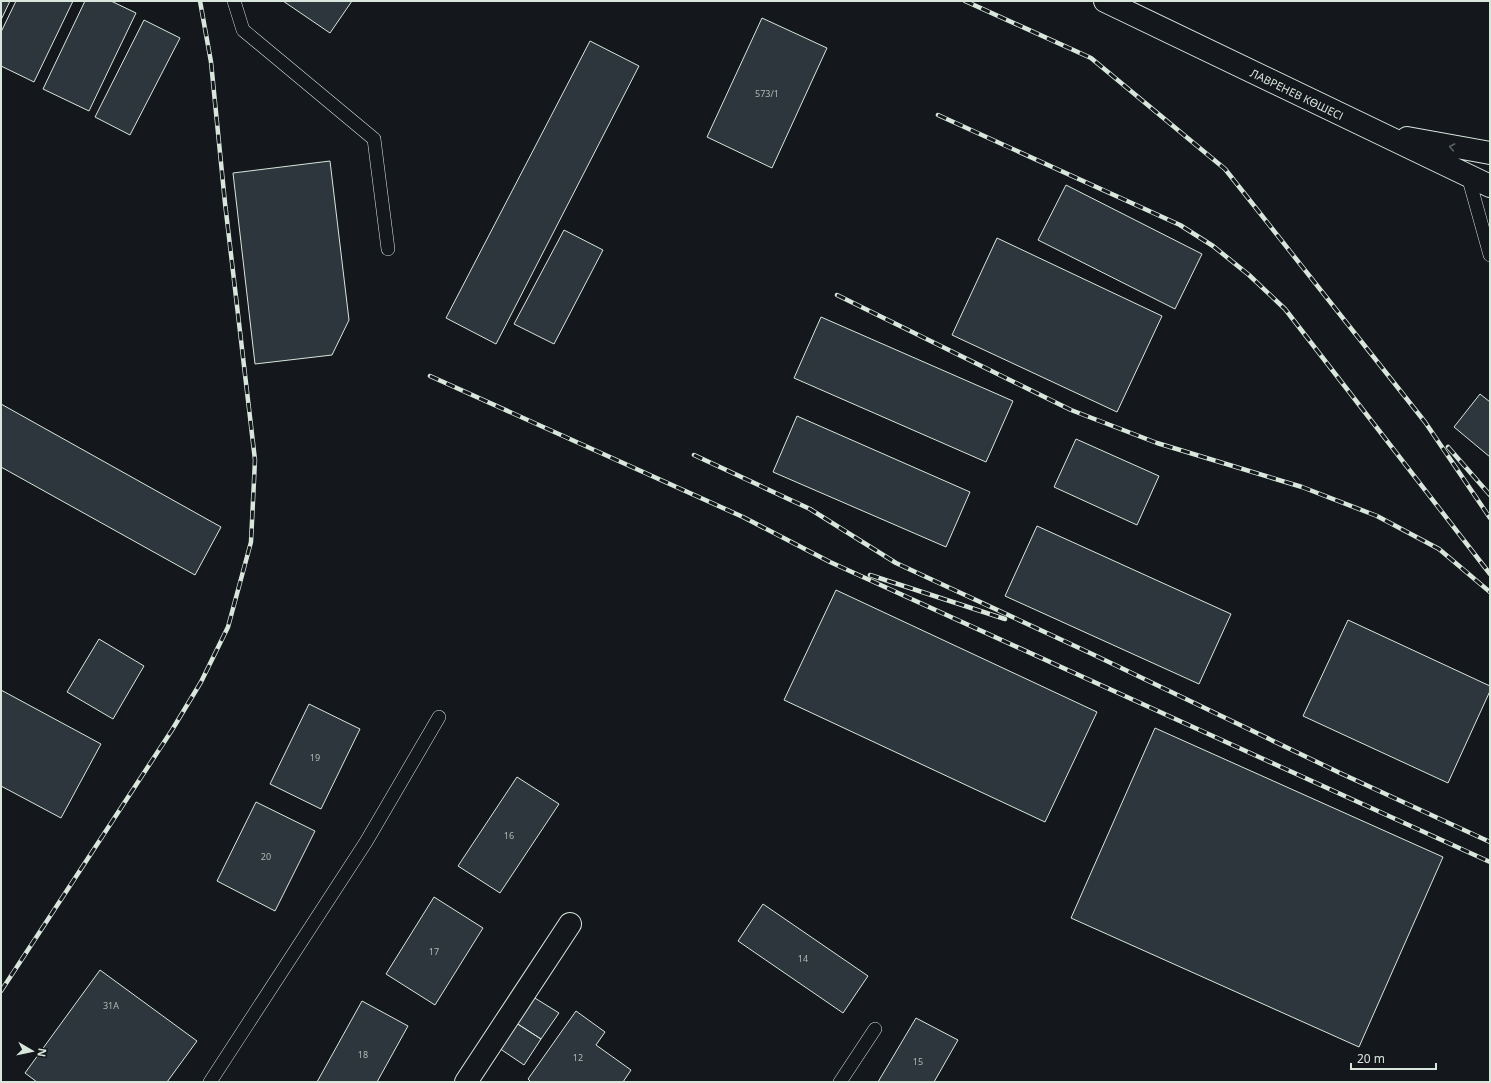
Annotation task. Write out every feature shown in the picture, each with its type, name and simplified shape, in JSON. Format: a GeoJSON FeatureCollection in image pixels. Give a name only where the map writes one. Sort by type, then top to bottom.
{"type":"FeatureCollection","features":[{"type":"Feature","properties":{"kind":"main road","name":"ЛАВРЕНЕВ КӨШЕСІ"},"geometry":{"type":"LineString","coordinates":[[1105,1],[1490,186]]}},
{"type":"Feature","properties":{"kind":"main road"},"geometry":{"type":"LineString","coordinates":[[1379,133],[1490,153]]}},
{"type":"Feature","properties":{"kind":"main road"},"geometry":{"type":"LineString","coordinates":[[466,1082],[570,924]]}},
{"type":"Feature","properties":{"kind":"lane"},"geometry":{"type":"LineString","coordinates":[[234,1],[243,30],[374,139],[388,249]]}},
{"type":"Feature","properties":{"kind":"lane"},"geometry":{"type":"LineString","coordinates":[[1468,176],[1490,255]]}},
{"type":"Feature","properties":{"kind":"lane"},"geometry":{"type":"LineString","coordinates":[[210,1082],[366,842],[439,718]]}},
{"type":"Feature","properties":{"kind":"lane"},"geometry":{"type":"LineString","coordinates":[[840,1082],[875,1029]]}},
{"type":"Feature","properties":{"kind":"building"},"geometry":{"type":"Polygon","coordinates":[[[1,1],[10,1],[1,20],[1,1]]]}},
{"type":"Feature","properties":{"kind":"building"},"geometry":{"type":"Polygon","coordinates":[[[16,1],[73,1],[34,82],[1,66],[1,32],[16,1]]]}},
{"type":"Feature","properties":{"kind":"building"},"geometry":{"type":"Polygon","coordinates":[[[85,1],[111,1],[136,13],[89,111],[43,89],[85,1]]]}},
{"type":"Feature","properties":{"kind":"building"},"geometry":{"type":"Polygon","coordinates":[[[283,1],[352,1],[330,33],[283,1]]]}},
{"type":"Feature","properties":{"kind":"building"},"geometry":{"type":"Polygon","coordinates":[[[762,18],[827,48],[772,168],[707,137],[762,18]]]}},
{"type":"Feature","properties":{"kind":"building"},"geometry":{"type":"Polygon","coordinates":[[[144,20],[180,38],[130,135],[95,117],[144,20]]]}},
{"type":"Feature","properties":{"kind":"building"},"geometry":{"type":"Polygon","coordinates":[[[590,41],[639,66],[496,344],[446,318],[590,41]]]}},
{"type":"Feature","properties":{"kind":"building"},"geometry":{"type":"Polygon","coordinates":[[[330,161],[349,320],[332,355],[255,364],[233,173],[330,161]]]}},
{"type":"Feature","properties":{"kind":"building"},"geometry":{"type":"Polygon","coordinates":[[[1066,185],[1202,254],[1175,309],[1038,240],[1066,185]]]}},
{"type":"Feature","properties":{"kind":"building"},"geometry":{"type":"Polygon","coordinates":[[[564,230],[603,250],[554,344],[514,324],[564,230]]]}},
{"type":"Feature","properties":{"kind":"building"},"geometry":{"type":"Polygon","coordinates":[[[997,238],[1162,316],[1117,412],[952,335],[997,238]]]}},
{"type":"Feature","properties":{"kind":"building"},"geometry":{"type":"Polygon","coordinates":[[[821,317],[1013,401],[986,462],[794,378],[821,317]]]}},
{"type":"Feature","properties":{"kind":"building"},"geometry":{"type":"Polygon","coordinates":[[[1480,394],[1490,402],[1490,457],[1454,427],[1480,394]]]}},
{"type":"Feature","properties":{"kind":"building"},"geometry":{"type":"Polygon","coordinates":[[[1,404],[221,527],[195,575],[1,467],[1,404]]]}},
{"type":"Feature","properties":{"kind":"building"},"geometry":{"type":"Polygon","coordinates":[[[797,416],[970,492],[946,547],[773,472],[797,416]]]}},
{"type":"Feature","properties":{"kind":"building"},"geometry":{"type":"Polygon","coordinates":[[[1076,439],[1159,476],[1137,525],[1054,487],[1076,439]]]}},
{"type":"Feature","properties":{"kind":"building"},"geometry":{"type":"Polygon","coordinates":[[[1037,526],[1231,614],[1199,684],[1005,596],[1037,526]]]}},
{"type":"Feature","properties":{"kind":"building"},"geometry":{"type":"Polygon","coordinates":[[[836,590],[1097,712],[1045,822],[784,700],[836,590]]]}},
{"type":"Feature","properties":{"kind":"building"},"geometry":{"type":"Polygon","coordinates":[[[1348,620],[1490,686],[1490,691],[1448,783],[1303,716],[1348,620]]]}},
{"type":"Feature","properties":{"kind":"building"},"geometry":{"type":"Polygon","coordinates":[[[99,639],[144,666],[113,719],[67,692],[99,639]]]}},
{"type":"Feature","properties":{"kind":"building"},"geometry":{"type":"Polygon","coordinates":[[[1,690],[101,744],[61,818],[1,786],[1,690]]]}},
{"type":"Feature","properties":{"kind":"building"},"geometry":{"type":"Polygon","coordinates":[[[309,704],[360,729],[321,809],[270,784],[309,704]]]}},
{"type":"Feature","properties":{"kind":"building"},"geometry":{"type":"Polygon","coordinates":[[[1155,728],[1443,857],[1359,1047],[1071,918],[1155,728]]]}},
{"type":"Feature","properties":{"kind":"building"},"geometry":{"type":"Polygon","coordinates":[[[517,777],[559,804],[500,893],[458,866],[517,777]]]}},
{"type":"Feature","properties":{"kind":"building"},"geometry":{"type":"Polygon","coordinates":[[[256,802],[315,831],[275,911],[217,881],[256,802]]]}},
{"type":"Feature","properties":{"kind":"building"},"geometry":{"type":"Polygon","coordinates":[[[434,897],[483,928],[435,1005],[386,974],[434,897]]]}},
{"type":"Feature","properties":{"kind":"building"},"geometry":{"type":"Polygon","coordinates":[[[763,904],[868,976],[843,1013],[738,941],[763,904]]]}},
{"type":"Feature","properties":{"kind":"building"},"geometry":{"type":"Polygon","coordinates":[[[100,970],[197,1041],[167,1082],[37,1082],[25,1073],[100,970]]]}},
{"type":"Feature","properties":{"kind":"building"},"geometry":{"type":"Polygon","coordinates":[[[530,995],[559,1013],[541,1039],[513,1021],[530,995]]]}},
{"type":"Feature","properties":{"kind":"building"},"geometry":{"type":"Polygon","coordinates":[[[362,1001],[408,1026],[377,1082],[317,1082],[362,1001]]]}},
{"type":"Feature","properties":{"kind":"building"},"geometry":{"type":"Polygon","coordinates":[[[576,1011],[605,1032],[596,1045],[631,1070],[623,1082],[531,1082],[528,1079],[576,1011]]]}},
{"type":"Feature","properties":{"kind":"building"},"geometry":{"type":"Polygon","coordinates":[[[916,1018],[958,1040],[934,1082],[878,1082],[916,1018]]]}},
{"type":"Feature","properties":{"kind":"building"},"geometry":{"type":"Polygon","coordinates":[[[513,1021],[541,1039],[524,1065],[496,1046],[513,1021]]]}},
{"type":"Feature","properties":{"kind":"railway"},"geometry":{"type":"LineString","coordinates":[[1,991],[172,730],[201,682],[228,627],[251,542],[255,460],[225,203],[211,62],[200,1]]}},
{"type":"Feature","properties":{"kind":"railway"},"geometry":{"type":"LineString","coordinates":[[965,1],[1091,58],[1225,169],[1425,422],[1490,518]]}},
{"type":"Feature","properties":{"kind":"railway"},"geometry":{"type":"LineString","coordinates":[[938,115],[1180,225],[1213,246],[1249,275],[1285,309],[1490,574]]}},
{"type":"Feature","properties":{"kind":"railway"},"geometry":{"type":"LineString","coordinates":[[837,295],[1071,410],[1157,443],[1302,487],[1377,516],[1439,549],[1490,592]]}},
{"type":"Feature","properties":{"kind":"railway"},"geometry":{"type":"LineString","coordinates":[[430,376],[743,517],[830,562],[1490,862]]}},
{"type":"Feature","properties":{"kind":"railway"},"geometry":{"type":"LineString","coordinates":[[1448,447],[1490,495]]}},
{"type":"Feature","properties":{"kind":"railway"},"geometry":{"type":"LineString","coordinates":[[694,455],[810,509],[896,563],[1090,653],[1340,773],[1490,842]]}},
{"type":"Feature","properties":{"kind":"railway"},"geometry":{"type":"LineString","coordinates":[[870,575],[1005,619]]}}]}
